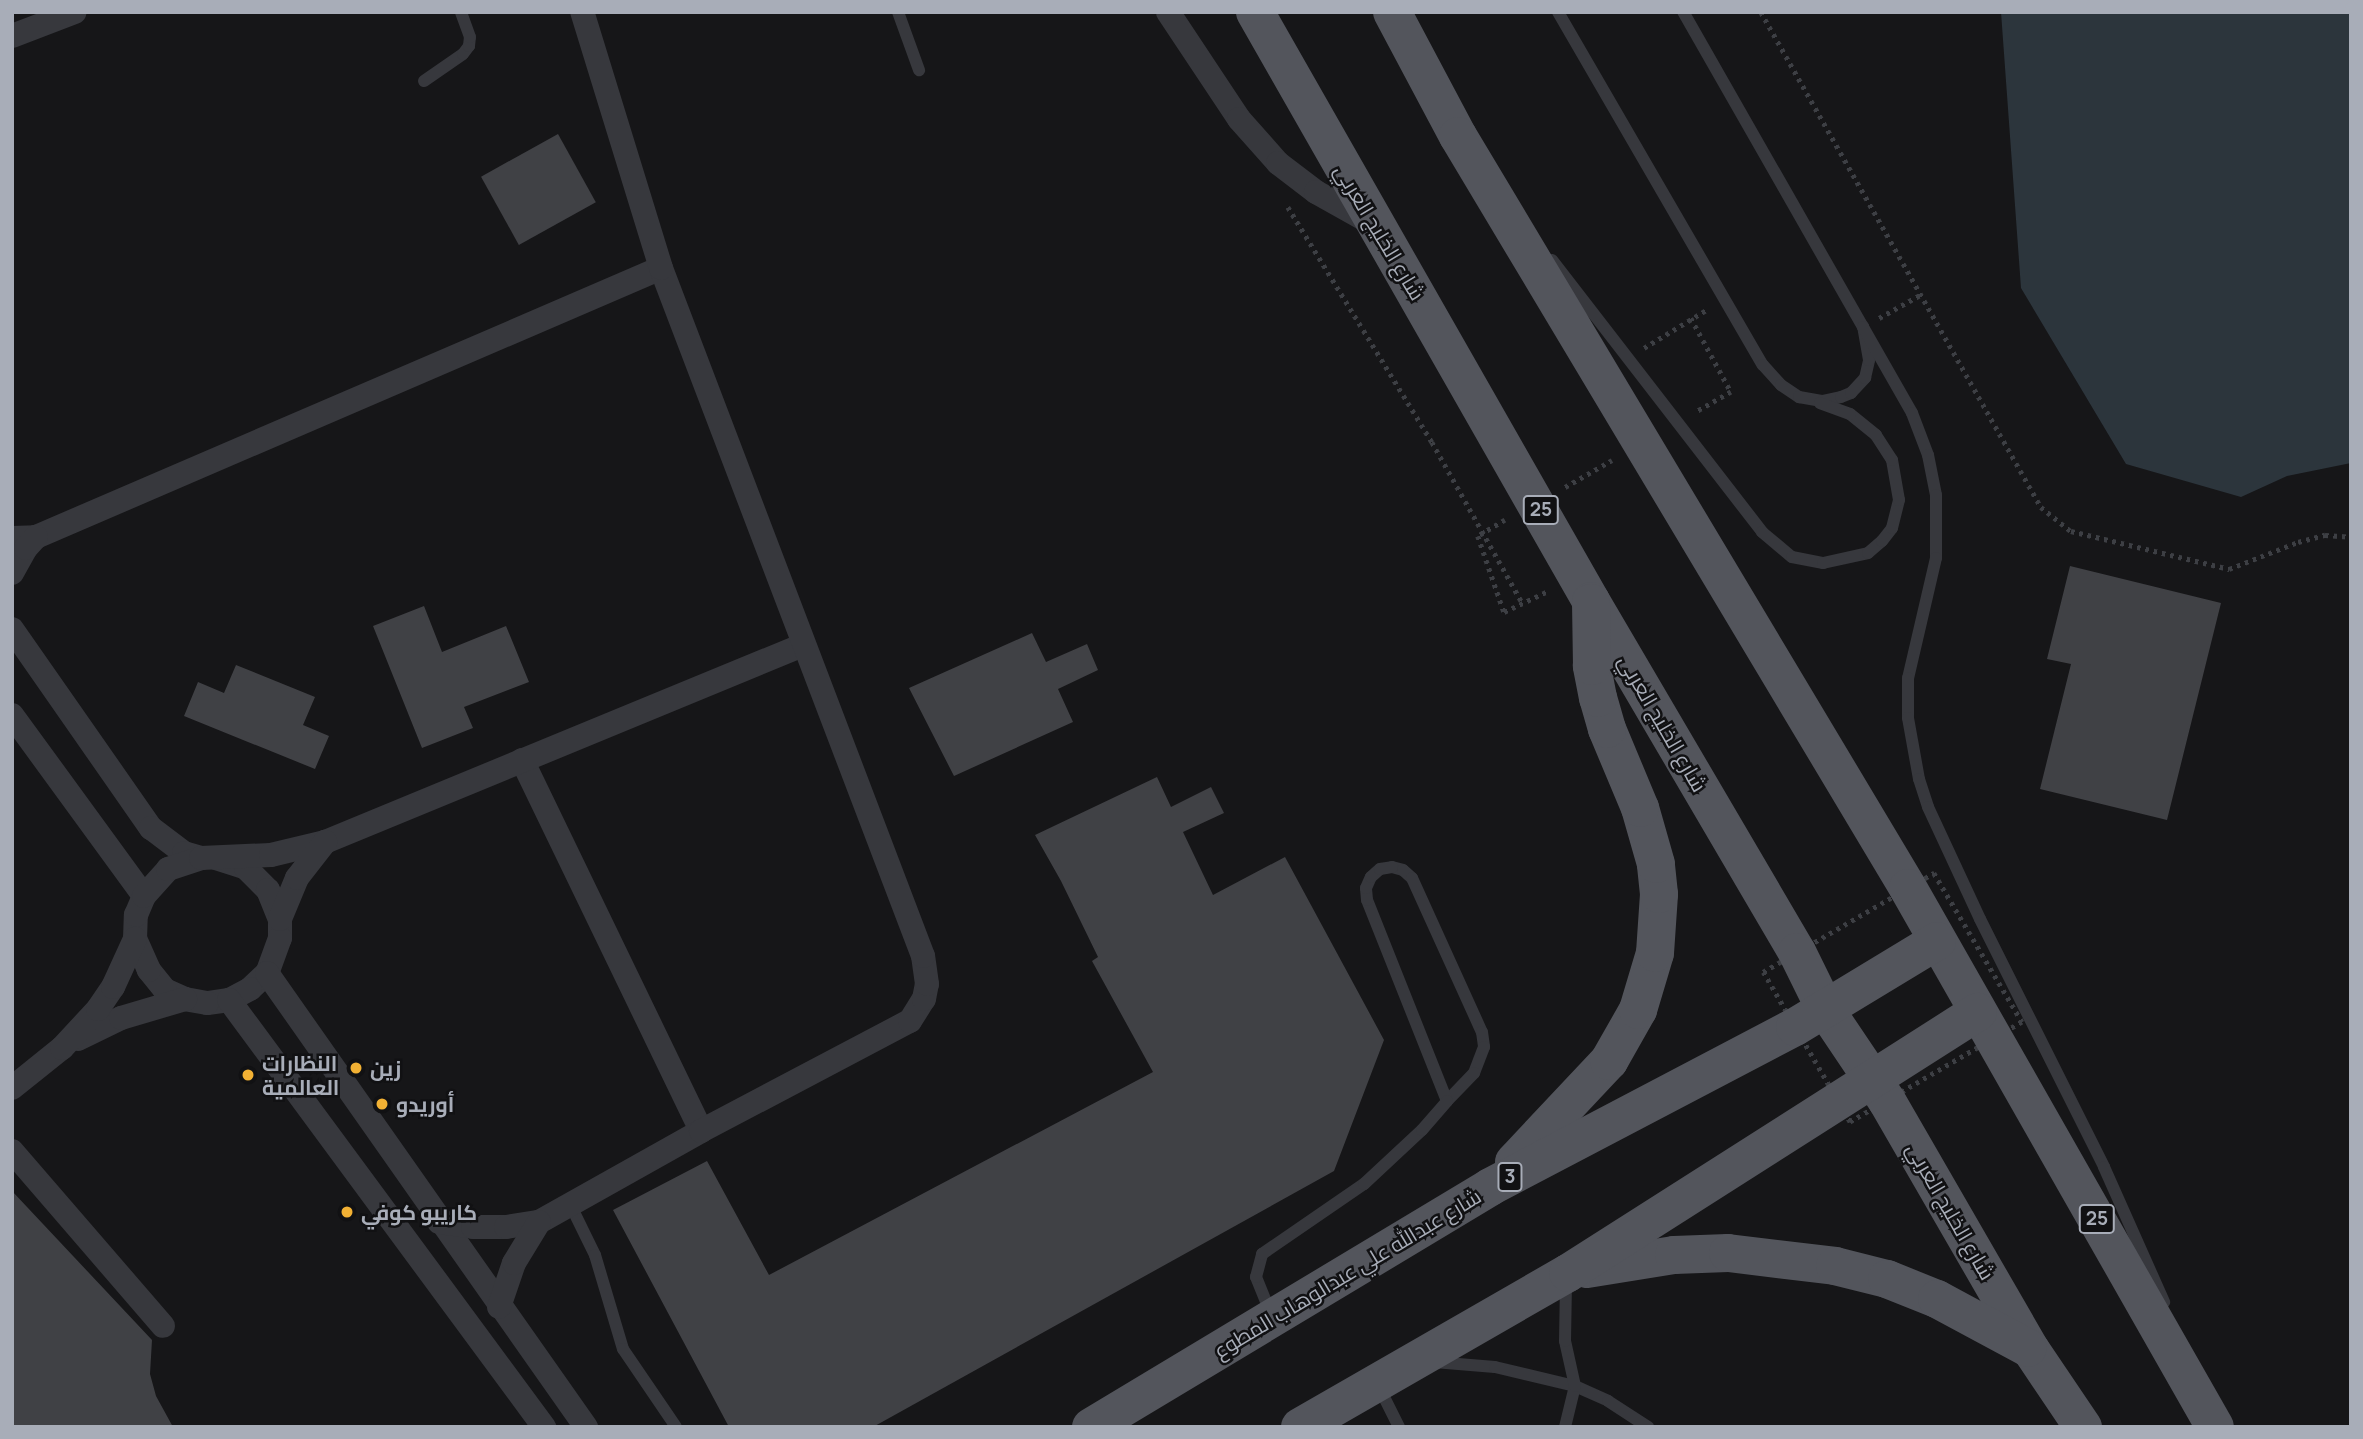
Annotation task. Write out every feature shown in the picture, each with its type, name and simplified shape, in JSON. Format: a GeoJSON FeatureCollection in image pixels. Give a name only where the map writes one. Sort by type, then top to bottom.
{"type":"FeatureCollection","features":[{"type":"Feature","properties":{"kind":"main road","name":"شارع الخليج العربي"},"geometry":{"type":"LineString","coordinates":[[1255,12],[1374,225],[1449,347],[1584,588],[1797,952],[1825,1009],[1872,1078],[2031,1350],[2083,1427]]}},
{"type":"Feature","properties":{"kind":"main road","name":"25"},"geometry":{"type":"LineString","coordinates":[[1392,12],[1458,136],[1908,888],[2217,1427]]}},
{"type":"Feature","properties":{"kind":"main road"},"geometry":{"type":"LineString","coordinates":[[1490,1187],[1591,1084],[1609,1061],[1638,1010],[1655,953],[1659,904],[1656,864],[1640,808],[1607,730],[1598,698],[1584,588]]}},
{"type":"Feature","properties":{"kind":"main road","name":"شارع عبدالله علي عبدالوهاب المطوع"},"geometry":{"type":"LineString","coordinates":[[1091,1427],[1490,1187],[1825,1009],[1937,941]]}},
{"type":"Feature","properties":{"kind":"main road"},"geometry":{"type":"LineString","coordinates":[[1300,1427],[1568,1273],[1978,1012]]}},
{"type":"Feature","properties":{"kind":"main road"},"geometry":{"type":"LineString","coordinates":[[1568,1273],[1620,1262],[1714,1254],[1782,1257],[1887,1279],[1937,1298],[1985,1322],[2031,1350]]}},
{"type":"Feature","properties":{"kind":"street"},"geometry":{"type":"LineString","coordinates":[[12,36],[75,12]]}},
{"type":"Feature","properties":{"kind":"street"},"geometry":{"type":"LineString","coordinates":[[439,1222],[506,1227],[538,1222],[701,1131],[910,1021],[924,999],[927,985],[923,956],[661,268],[582,12]]}},
{"type":"Feature","properties":{"kind":"street"},"geometry":{"type":"LineString","coordinates":[[1168,12],[1239,119],[1278,163],[1316,192],[1374,225]]}},
{"type":"Feature","properties":{"kind":"street"},"geometry":{"type":"LineString","coordinates":[[12,573],[26,548],[24,538],[661,268]]}},
{"type":"Feature","properties":{"kind":"street"},"geometry":{"type":"LineString","coordinates":[[12,629],[151,828],[184,853],[231,861],[258,878],[276,904],[280,919],[278,947],[267,973],[250,989],[229,1000],[207,1003],[185,999],[165,989],[149,970],[135,939]]}},
{"type":"Feature","properties":{"kind":"street"},"geometry":{"type":"LineString","coordinates":[[12,1088],[62,1048],[89,1019],[113,987],[135,939],[136,915],[144,896],[168,869],[209,858],[271,855],[325,842],[803,645]]}},
{"type":"Feature","properties":{"kind":"street"},"geometry":{"type":"LineString","coordinates":[[12,715],[144,896]]}},
{"type":"Feature","properties":{"kind":"street"},"geometry":{"type":"LineString","coordinates":[[522,760],[701,1131]]}},
{"type":"Feature","properties":{"kind":"street"},"geometry":{"type":"LineString","coordinates":[[280,919],[298,878],[325,842]]}},
{"type":"Feature","properties":{"kind":"street"},"geometry":{"type":"LineString","coordinates":[[267,973],[439,1222],[586,1427]]}},
{"type":"Feature","properties":{"kind":"street"},"geometry":{"type":"LineString","coordinates":[[62,1048],[121,1018],[185,999]]}},
{"type":"Feature","properties":{"kind":"street"},"geometry":{"type":"LineString","coordinates":[[229,1000],[544,1427]]}},
{"type":"Feature","properties":{"kind":"street"},"geometry":{"type":"LineString","coordinates":[[12,1151],[163,1326]]}},
{"type":"Feature","properties":{"kind":"street"},"geometry":{"type":"LineString","coordinates":[[499,1307],[514,1263],[538,1222]]}},
{"type":"Feature","properties":{"kind":"lane"},"geometry":{"type":"LineString","coordinates":[[424,81],[463,54],[469,46],[470,37],[461,12]]}},
{"type":"Feature","properties":{"kind":"lane"},"geometry":{"type":"LineString","coordinates":[[898,12],[919,70]]}},
{"type":"Feature","properties":{"kind":"lane"},"geometry":{"type":"LineString","coordinates":[[1543,247],[1762,532],[1793,557],[1807,561],[1837,562],[1868,553],[1892,528],[1899,500],[1896,474],[1885,447],[1864,424],[1850,414],[1810,400],[1781,385],[1763,365],[1558,12]]}},
{"type":"Feature","properties":{"kind":"lane"},"geometry":{"type":"LineString","coordinates":[[1683,12],[1912,413],[1928,455],[1936,495],[1936,558],[1908,678],[1908,718],[1919,779],[1928,807],[1980,919],[2087,1132],[2170,1315]]}},
{"type":"Feature","properties":{"kind":"lane"},"geometry":{"type":"LineString","coordinates":[[1458,136],[1534,236]]}},
{"type":"Feature","properties":{"kind":"lane"},"geometry":{"type":"LineString","coordinates":[[1810,400],[1841,397],[1859,386],[1870,360],[1863,327]]}},
{"type":"Feature","properties":{"kind":"lane"},"geometry":{"type":"LineString","coordinates":[[1272,1318],[1255,1277],[1262,1254],[1364,1184],[1422,1130],[1478,1067],[1484,1046],[1482,1032],[1412,878],[1403,870],[1392,867],[1380,869],[1371,877],[1366,888],[1367,900],[1447,1101]]}},
{"type":"Feature","properties":{"kind":"lane"},"geometry":{"type":"LineString","coordinates":[[570,1204],[595,1255],[623,1349],[676,1427]]}},
{"type":"Feature","properties":{"kind":"lane"},"geometry":{"type":"LineString","coordinates":[[1565,1427],[1575,1386],[1563,1319],[1568,1273]]}},
{"type":"Feature","properties":{"kind":"lane"},"geometry":{"type":"LineString","coordinates":[[2181,1340],[2217,1427]]}},
{"type":"Feature","properties":{"kind":"lane"},"geometry":{"type":"LineString","coordinates":[[1413,1362],[1495,1367],[1575,1386],[1608,1401],[1648,1427]]}},
{"type":"Feature","properties":{"kind":"lane"},"geometry":{"type":"LineString","coordinates":[[1378,1383],[1399,1427]]}},
{"type":"Feature","properties":{"kind":"path"},"geometry":{"type":"LineString","coordinates":[[1760,12],[2041,507],[2071,531],[2229,569],[2298,542],[2325,535],[2351,537]]}},
{"type":"Feature","properties":{"kind":"path"},"geometry":{"type":"LineString","coordinates":[[1285,203],[1432,442],[1523,604]]}},
{"type":"Feature","properties":{"kind":"path"},"geometry":{"type":"LineString","coordinates":[[1863,327],[1920,295]]}},
{"type":"Feature","properties":{"kind":"path"},"geometry":{"type":"LineString","coordinates":[[1628,358],[1691,318],[1731,392],[1695,413]]}},
{"type":"Feature","properties":{"kind":"path"},"geometry":{"type":"LineString","coordinates":[[1562,488],[1623,454]]}},
{"type":"Feature","properties":{"kind":"path"},"geometry":{"type":"LineString","coordinates":[[1514,516],[1478,536],[1504,612],[1523,604],[1584,588]]}},
{"type":"Feature","properties":{"kind":"shaded area"},"geometry":{"type":"Polygon","coordinates":[[[2001,12],[2351,12],[2351,463],[2287,476],[2241,497],[2126,464],[2021,288],[2001,12]]]}},
{"type":"Feature","properties":{"kind":"building"},"geometry":{"type":"Polygon","coordinates":[[[558,134],[596,202],[519,245],[481,177],[558,134]]]}},
{"type":"Feature","properties":{"kind":"building"},"geometry":{"type":"Polygon","coordinates":[[[2070,566],[2221,603],[2167,820],[2040,789],[2071,664],[2047,659],[2070,566]]]}},
{"type":"Feature","properties":{"kind":"building"},"geometry":{"type":"Polygon","coordinates":[[[424,606],[442,652],[506,626],[529,682],[464,707],[473,728],[422,748],[373,626],[424,606]]]}},
{"type":"Feature","properties":{"kind":"building"},"geometry":{"type":"Polygon","coordinates":[[[1032,633],[1046,662],[1087,644],[1098,670],[1058,689],[1073,722],[954,776],[909,688],[1032,633]]]}},
{"type":"Feature","properties":{"kind":"building"},"geometry":{"type":"Polygon","coordinates":[[[236,665],[315,697],[303,725],[329,736],[315,769],[184,716],[198,682],[224,693],[236,665]]]}},
{"type":"Feature","properties":{"kind":"building"},"geometry":{"type":"Polygon","coordinates":[[[1157,777],[1171,807],[1211,787],[1224,813],[1183,832],[1213,895],[1285,857],[1384,1040],[1334,1171],[873,1427],[729,1427],[613,1210],[707,1161],[769,1275],[1153,1072],[1092,961],[1098,957],[1035,835],[1157,777]]]}},
{"type":"Feature","properties":{"kind":"building"},"geometry":{"type":"Polygon","coordinates":[[[12,1191],[152,1340],[150,1374],[156,1396],[173,1427],[12,1427],[12,1191]]]}},
{"type":"Feature","properties":{"kind":"place","name":"زين"},"geometry":{"type":"Point","coordinates":[356,1068]}},
{"type":"Feature","properties":{"kind":"place","name":"النظارات العالمية"},"geometry":{"type":"Point","coordinates":[248,1075]}},
{"type":"Feature","properties":{"kind":"place","name":"أوريدو"},"geometry":{"type":"Point","coordinates":[382,1104]}},
{"type":"Feature","properties":{"kind":"place","name":"كاريبو كوفي"},"geometry":{"type":"Point","coordinates":[347,1212]}}]}
